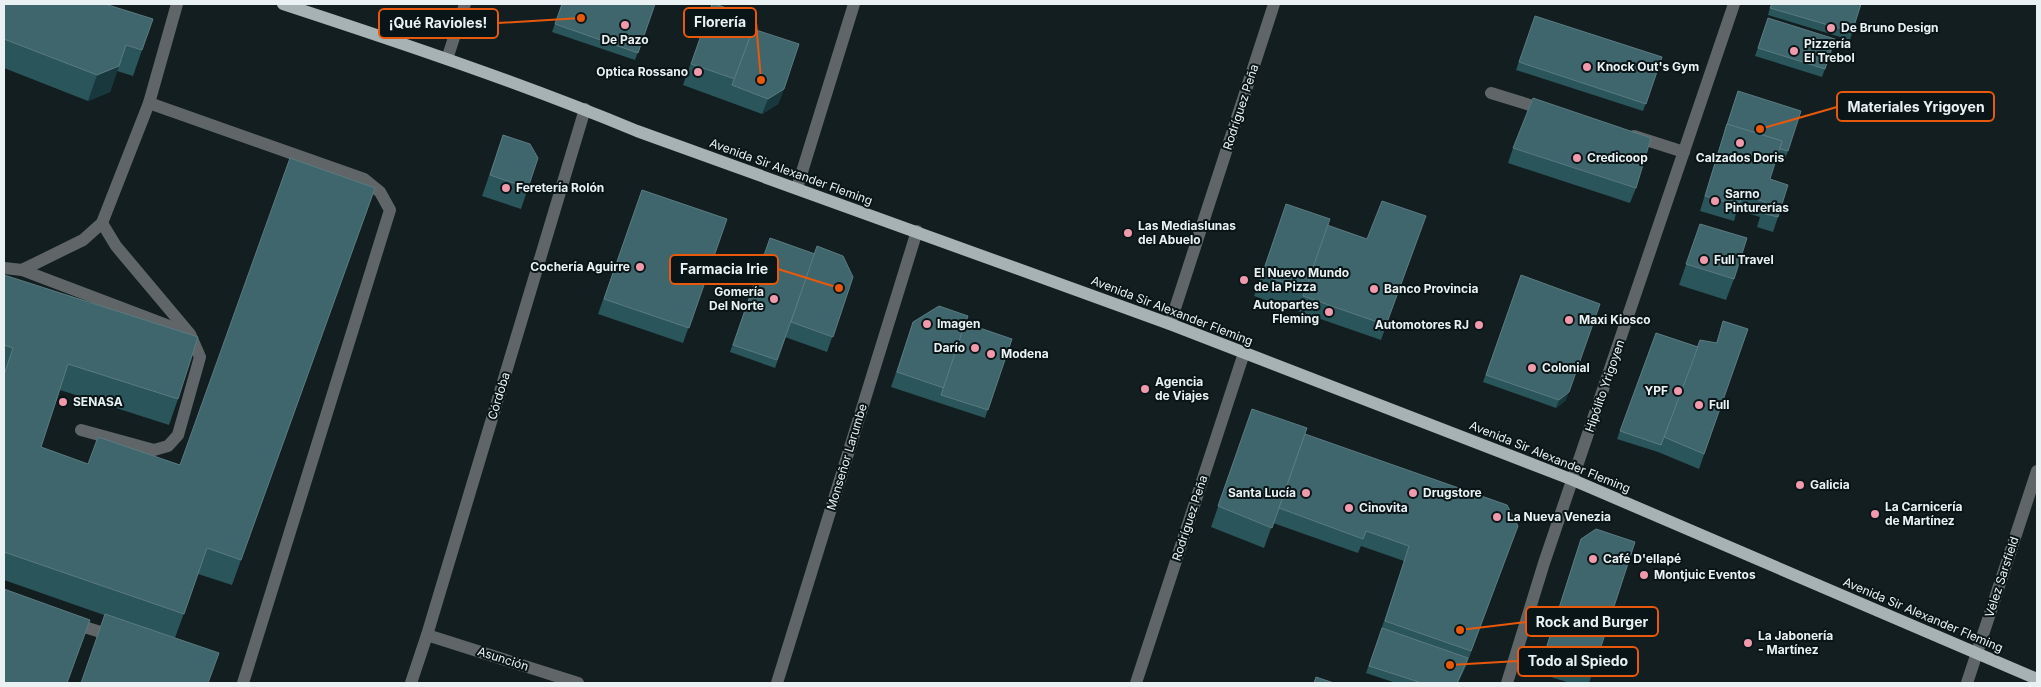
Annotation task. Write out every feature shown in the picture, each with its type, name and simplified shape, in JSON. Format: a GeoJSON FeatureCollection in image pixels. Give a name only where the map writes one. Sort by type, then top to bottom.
{"type":"FeatureCollection","features":[{"type":"Feature","properties":{"kind":"main road","name":"Avenida Sir Alexander Fleming"},"geometry":{"type":"LineString","coordinates":[[283,4],[447,59],[585,109],[637,131],[1170,324],[1572,480],[2037,679]]}},
{"type":"Feature","properties":{"kind":"street"},"geometry":{"type":"LineString","coordinates":[[22,270],[83,240],[102,223],[149,103],[177,4]]}},
{"type":"Feature","properties":{"kind":"street"},"geometry":{"type":"LineString","coordinates":[[447,59],[465,4]]}},
{"type":"Feature","properties":{"kind":"street"},"geometry":{"type":"LineString","coordinates":[[797,188],[854,4]]}},
{"type":"Feature","properties":{"kind":"street","name":"Rodríguez Peña"},"geometry":{"type":"LineString","coordinates":[[1170,324],[1274,4]]}},
{"type":"Feature","properties":{"kind":"street","name":"Hipólito Yrigoyen"},"geometry":{"type":"LineString","coordinates":[[1507,683],[1572,480],[1734,4]]}},
{"type":"Feature","properties":{"kind":"street"},"geometry":{"type":"LineString","coordinates":[[1490,93],[1555,113]]}},
{"type":"Feature","properties":{"kind":"street"},"geometry":{"type":"LineString","coordinates":[[149,103],[364,179],[380,192],[390,210],[243,683]]}},
{"type":"Feature","properties":{"kind":"street","name":"Córdoba"},"geometry":{"type":"LineString","coordinates":[[411,683],[585,109]]}},
{"type":"Feature","properties":{"kind":"street"},"geometry":{"type":"LineString","coordinates":[[1620,132],[1684,152]]}},
{"type":"Feature","properties":{"kind":"street"},"geometry":{"type":"LineString","coordinates":[[81,430],[154,450],[168,446],[178,434],[200,357],[190,334],[116,246],[102,223]]}},
{"type":"Feature","properties":{"kind":"street","name":"Monseñor Larumbe"},"geometry":{"type":"LineString","coordinates":[[777,683],[917,231]]}},
{"type":"Feature","properties":{"kind":"street"},"geometry":{"type":"LineString","coordinates":[[4,268],[22,270],[190,334]]}},
{"type":"Feature","properties":{"kind":"street","name":"Rodríguez Peña"},"geometry":{"type":"LineString","coordinates":[[1136,683],[1244,353]]}},
{"type":"Feature","properties":{"kind":"street","name":"Vélez Sarsfield"},"geometry":{"type":"LineString","coordinates":[[1967,683],[2037,470]]}},
{"type":"Feature","properties":{"kind":"street"},"geometry":{"type":"LineString","coordinates":[[59,619],[123,639]]}},
{"type":"Feature","properties":{"kind":"street","name":"Asunción"},"geometry":{"type":"LineString","coordinates":[[427,635],[578,683]]}},
{"type":"Feature","properties":{"kind":"building"},"geometry":{"type":"Polygon","coordinates":[[[4,4],[105,4],[153,19],[142,50],[126,45],[119,66],[97,75],[4,39],[4,4]]]}},
{"type":"Feature","properties":{"kind":"building"},"geometry":{"type":"Polygon","coordinates":[[[562,4],[655,4],[638,53],[555,24],[562,4]]]}},
{"type":"Feature","properties":{"kind":"building"},"geometry":{"type":"Polygon","coordinates":[[[712,4],[738,12],[734,26],[752,32],[735,79],[691,64],[712,4]]]}},
{"type":"Feature","properties":{"kind":"building","name":"De Bruno Design"},"geometry":{"type":"Polygon","coordinates":[[[1772,4],[1861,4],[1852,32],[1770,8],[1772,4]]]}},
{"type":"Feature","properties":{"kind":"building","name":"Knock Out's Gym"},"geometry":{"type":"Polygon","coordinates":[[[1535,16],[1662,57],[1646,104],[1519,62],[1535,16]]]}},
{"type":"Feature","properties":{"kind":"building","name":"Pizzería El Trebol"},"geometry":{"type":"Polygon","coordinates":[[[1768,18],[1835,39],[1825,69],[1758,48],[1768,18]]]}},
{"type":"Feature","properties":{"kind":"building"},"geometry":{"type":"Polygon","coordinates":[[[753,29],[799,44],[784,89],[768,99],[732,85],[753,29]]]}},
{"type":"Feature","properties":{"kind":"building"},"geometry":{"type":"Polygon","coordinates":[[[1738,91],[1801,111],[1788,151],[1780,149],[1782,141],[1727,124],[1738,91]]]}},
{"type":"Feature","properties":{"kind":"building","name":"Credicoop"},"geometry":{"type":"Polygon","coordinates":[[[1533,98],[1651,138],[1636,188],[1513,148],[1533,98]]]}},
{"type":"Feature","properties":{"kind":"building"},"geometry":{"type":"Polygon","coordinates":[[[1727,124],[1782,141],[1770,179],[1788,185],[1778,217],[1762,213],[1765,202],[1742,195],[1739,206],[1705,196],[1727,124]]]}},
{"type":"Feature","properties":{"kind":"building"},"geometry":{"type":"Polygon","coordinates":[[[503,135],[530,144],[538,158],[528,188],[490,175],[503,135]]]}},
{"type":"Feature","properties":{"kind":"building"},"geometry":{"type":"Polygon","coordinates":[[[290,158],[375,188],[241,560],[207,548],[184,614],[4,552],[4,375],[13,348],[4,345],[4,275],[198,337],[178,399],[68,364],[41,447],[88,464],[98,437],[180,465],[290,158]]]}},
{"type":"Feature","properties":{"kind":"building"},"geometry":{"type":"Polygon","coordinates":[[[642,190],[727,219],[689,328],[604,299],[642,190]]]}},
{"type":"Feature","properties":{"kind":"building"},"geometry":{"type":"Polygon","coordinates":[[[1382,201],[1426,216],[1386,325],[1303,296],[1327,225],[1367,239],[1382,201]]]}},
{"type":"Feature","properties":{"kind":"building"},"geometry":{"type":"Polygon","coordinates":[[[1286,204],[1330,219],[1305,290],[1262,275],[1286,204]]]}},
{"type":"Feature","properties":{"kind":"building"},"geometry":{"type":"Polygon","coordinates":[[[1700,224],[1747,238],[1734,279],[1686,264],[1700,224]]]}},
{"type":"Feature","properties":{"kind":"building","name":"Gomería Del Norte"},"geometry":{"type":"Polygon","coordinates":[[[770,238],[815,254],[777,360],[733,345],[770,238]]]}},
{"type":"Feature","properties":{"kind":"building"},"geometry":{"type":"Polygon","coordinates":[[[817,246],[843,256],[853,277],[833,337],[791,322],[817,246]]]}},
{"type":"Feature","properties":{"kind":"building"},"geometry":{"type":"Polygon","coordinates":[[[1521,275],[1600,304],[1569,392],[1559,400],[1486,375],[1521,275]]]}},
{"type":"Feature","properties":{"kind":"building"},"geometry":{"type":"Polygon","coordinates":[[[939,306],[968,316],[944,388],[897,372],[913,322],[939,306]]]}},
{"type":"Feature","properties":{"kind":"building","name":"Full"},"geometry":{"type":"Polygon","coordinates":[[[1723,321],[1748,329],[1704,454],[1664,437],[1700,340],[1717,343],[1723,321]]]}},
{"type":"Feature","properties":{"kind":"building"},"geometry":{"type":"Polygon","coordinates":[[[965,323],[1012,339],[988,410],[941,395],[965,323]]]}},
{"type":"Feature","properties":{"kind":"building"},"geometry":{"type":"Polygon","coordinates":[[[1656,333],[1698,347],[1661,445],[1620,431],[1656,333]]]}},
{"type":"Feature","properties":{"kind":"building"},"geometry":{"type":"Polygon","coordinates":[[[1252,409],[1307,428],[1272,528],[1218,506],[1252,409]]]}},
{"type":"Feature","properties":{"kind":"building"},"geometry":{"type":"Polygon","coordinates":[[[1305,434],[1507,505],[1518,526],[1471,651],[1385,621],[1409,546],[1366,531],[1363,539],[1279,508],[1305,434]]]}},
{"type":"Feature","properties":{"kind":"building"},"geometry":{"type":"Polygon","coordinates":[[[1596,529],[1635,542],[1594,668],[1545,652],[1581,539],[1596,529]]]}},
{"type":"Feature","properties":{"kind":"building"},"geometry":{"type":"Polygon","coordinates":[[[4,589],[90,620],[67,683],[4,683],[4,589]]]}},
{"type":"Feature","properties":{"kind":"building"},"geometry":{"type":"Polygon","coordinates":[[[105,614],[219,653],[208,683],[81,683],[105,614]]]}},
{"type":"Feature","properties":{"kind":"building"},"geometry":{"type":"Polygon","coordinates":[[[1382,628],[1468,658],[1457,683],[1422,683],[1369,666],[1382,628]]]}},
{"type":"Feature","properties":{"kind":"building"},"geometry":{"type":"Polygon","coordinates":[[[1316,677],[1334,683],[1314,683],[1316,677]]]}},
{"type":"Feature","properties":{"kind":"place","name":"¡Qué Ravioles!"},"geometry":{"type":"Point","coordinates":[581,18]}},
{"type":"Feature","properties":{"kind":"place","name":"De Pazo"},"geometry":{"type":"Point","coordinates":[625,25]}},
{"type":"Feature","properties":{"kind":"place","name":"De Bruno Design"},"geometry":{"type":"Point","coordinates":[1831,28]}},
{"type":"Feature","properties":{"kind":"place","name":"Pizzería El Trebol"},"geometry":{"type":"Point","coordinates":[1794,51]}},
{"type":"Feature","properties":{"kind":"place","name":"Knock Out's Gym"},"geometry":{"type":"Point","coordinates":[1587,67]}},
{"type":"Feature","properties":{"kind":"place","name":"Optica Rossano"},"geometry":{"type":"Point","coordinates":[698,72]}},
{"type":"Feature","properties":{"kind":"place","name":"Florería"},"geometry":{"type":"Point","coordinates":[761,80]}},
{"type":"Feature","properties":{"kind":"place","name":"Materiales Yrigoyen"},"geometry":{"type":"Point","coordinates":[1760,129]}},
{"type":"Feature","properties":{"kind":"place","name":"Calzados Doris"},"geometry":{"type":"Point","coordinates":[1740,143]}},
{"type":"Feature","properties":{"kind":"place","name":"Credicoop"},"geometry":{"type":"Point","coordinates":[1577,158]}},
{"type":"Feature","properties":{"kind":"place","name":"Feretería Rolón"},"geometry":{"type":"Point","coordinates":[506,188]}},
{"type":"Feature","properties":{"kind":"place","name":"Sarno Pinturerías"},"geometry":{"type":"Point","coordinates":[1715,201]}},
{"type":"Feature","properties":{"kind":"place","name":"Las Mediaslunas del Abuelo"},"geometry":{"type":"Point","coordinates":[1128,233]}},
{"type":"Feature","properties":{"kind":"place","name":"Full Travel"},"geometry":{"type":"Point","coordinates":[1704,260]}},
{"type":"Feature","properties":{"kind":"place","name":"Cochería Aguirre"},"geometry":{"type":"Point","coordinates":[640,267]}},
{"type":"Feature","properties":{"kind":"place","name":"El Nuevo Mundo de la Pizza"},"geometry":{"type":"Point","coordinates":[1244,280]}},
{"type":"Feature","properties":{"kind":"place","name":"Farmacia Irie"},"geometry":{"type":"Point","coordinates":[839,288]}},
{"type":"Feature","properties":{"kind":"place","name":"Banco Provincia"},"geometry":{"type":"Point","coordinates":[1374,289]}},
{"type":"Feature","properties":{"kind":"place","name":"Gomería Del Norte"},"geometry":{"type":"Point","coordinates":[774,299]}},
{"type":"Feature","properties":{"kind":"place","name":"Autopartes Fleming"},"geometry":{"type":"Point","coordinates":[1329,312]}},
{"type":"Feature","properties":{"kind":"place","name":"Maxi Kiosco"},"geometry":{"type":"Point","coordinates":[1569,320]}},
{"type":"Feature","properties":{"kind":"place","name":"Imagen"},"geometry":{"type":"Point","coordinates":[927,324]}},
{"type":"Feature","properties":{"kind":"place","name":"Automotores RJ"},"geometry":{"type":"Point","coordinates":[1479,325]}},
{"type":"Feature","properties":{"kind":"place","name":"Darío"},"geometry":{"type":"Point","coordinates":[975,348]}},
{"type":"Feature","properties":{"kind":"place","name":"Modena"},"geometry":{"type":"Point","coordinates":[991,354]}},
{"type":"Feature","properties":{"kind":"place","name":"Colonial"},"geometry":{"type":"Point","coordinates":[1532,368]}},
{"type":"Feature","properties":{"kind":"place","name":"Agencia de Viajes"},"geometry":{"type":"Point","coordinates":[1145,389]}},
{"type":"Feature","properties":{"kind":"place","name":"YPF"},"geometry":{"type":"Point","coordinates":[1678,391]}},
{"type":"Feature","properties":{"kind":"place","name":"SENASA"},"geometry":{"type":"Point","coordinates":[63,402]}},
{"type":"Feature","properties":{"kind":"place","name":"Full"},"geometry":{"type":"Point","coordinates":[1699,405]}},
{"type":"Feature","properties":{"kind":"place","name":"Galicia"},"geometry":{"type":"Point","coordinates":[1800,485]}},
{"type":"Feature","properties":{"kind":"place","name":"Santa Lucía"},"geometry":{"type":"Point","coordinates":[1306,493]}},
{"type":"Feature","properties":{"kind":"place","name":"Drugstore"},"geometry":{"type":"Point","coordinates":[1413,493]}},
{"type":"Feature","properties":{"kind":"place","name":"Cinovita"},"geometry":{"type":"Point","coordinates":[1349,508]}},
{"type":"Feature","properties":{"kind":"place","name":"La Carnicería de Martínez"},"geometry":{"type":"Point","coordinates":[1875,514]}},
{"type":"Feature","properties":{"kind":"place","name":"La Nueva Venezia"},"geometry":{"type":"Point","coordinates":[1497,517]}},
{"type":"Feature","properties":{"kind":"place","name":"Café D'ellapé"},"geometry":{"type":"Point","coordinates":[1593,559]}},
{"type":"Feature","properties":{"kind":"place","name":"Montjuic Eventos"},"geometry":{"type":"Point","coordinates":[1644,575]}},
{"type":"Feature","properties":{"kind":"place","name":"Rock and Burger"},"geometry":{"type":"Point","coordinates":[1460,630]}},
{"type":"Feature","properties":{"kind":"place","name":"La Jabonería - Martínez"},"geometry":{"type":"Point","coordinates":[1748,643]}},
{"type":"Feature","properties":{"kind":"place","name":"Todo al Spiedo"},"geometry":{"type":"Point","coordinates":[1450,665]}}]}
